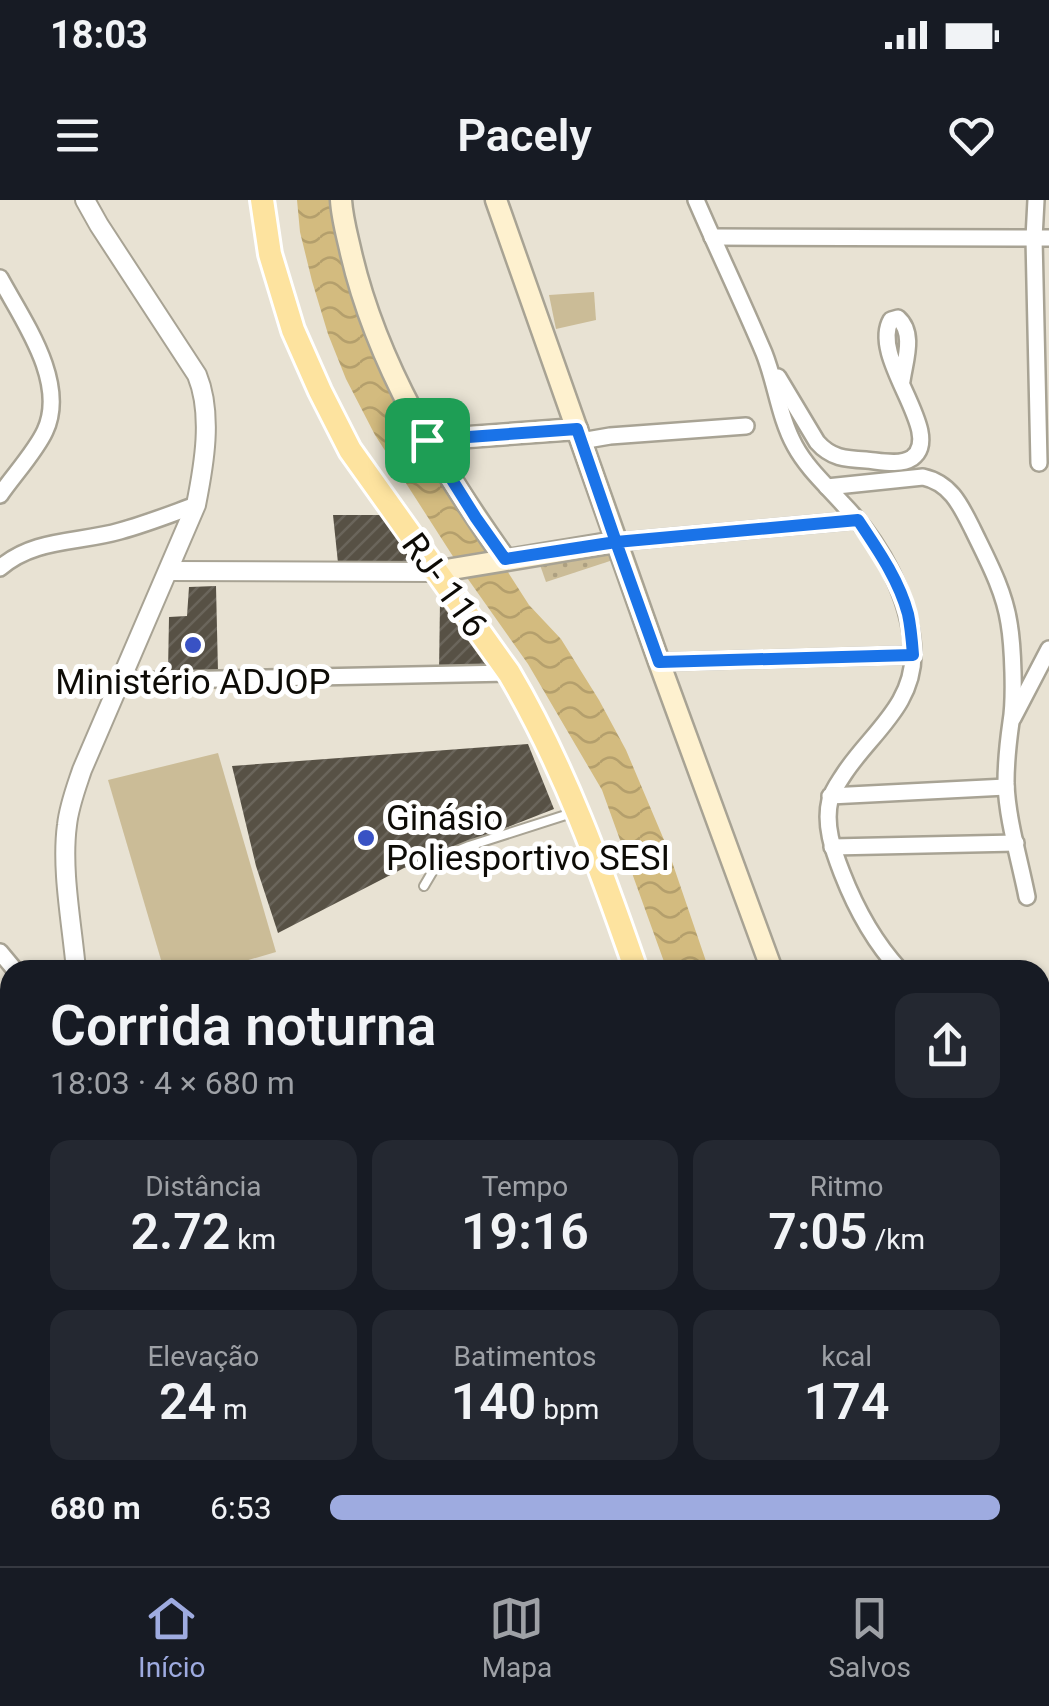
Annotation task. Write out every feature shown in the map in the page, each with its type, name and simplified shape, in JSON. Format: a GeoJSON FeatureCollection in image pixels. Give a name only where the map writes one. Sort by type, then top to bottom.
{"type":"FeatureCollection","features":[{"type":"Feature","properties":{"kind":"main road","name":"RJ- 116"},"geometry":{"type":"LineString","coordinates":[[262,200],[270,254],[294,330],[320,390],[350,450],[441,570],[530,709],[576,812],[632,960]]}},
{"type":"Feature","properties":{"kind":"main road"},"geometry":{"type":"LineString","coordinates":[[340,200],[358,283],[376,338],[427,440],[503,559]]}},
{"type":"Feature","properties":{"kind":"main road"},"geometry":{"type":"LineString","coordinates":[[496,200],[768,960]]}},
{"type":"Feature","properties":{"kind":"main road"},"geometry":{"type":"LineString","coordinates":[[427,440],[579,435]]}},
{"type":"Feature","properties":{"kind":"main road"},"geometry":{"type":"LineString","coordinates":[[441,570],[616,542]]}},
{"type":"Feature","properties":{"kind":"street"},"geometry":{"type":"LineString","coordinates":[[75,960],[66,859],[67,825],[82,770],[196,505],[205,459],[201,385],[85,200]]}},
{"type":"Feature","properties":{"kind":"street"},"geometry":{"type":"LineString","coordinates":[[696,200],[765,356],[825,452],[844,459],[900,462],[912,458],[919,450],[921,438],[902,380]]}},
{"type":"Feature","properties":{"kind":"street"},"geometry":{"type":"LineString","coordinates":[[1036,200],[1042,238],[1039,464]]}},
{"type":"Feature","properties":{"kind":"street"},"geometry":{"type":"LineString","coordinates":[[712,237],[1042,238]]}},
{"type":"Feature","properties":{"kind":"street"},"geometry":{"type":"LineString","coordinates":[[0,278],[40,352],[50,381],[52,406],[46,430],[0,495]]}},
{"type":"Feature","properties":{"kind":"street"},"geometry":{"type":"LineString","coordinates":[[765,356],[795,447],[826,488],[858,520],[900,591],[909,618],[913,655],[902,699],[830,796],[828,816],[832,847],[864,922],[891,960]]}},
{"type":"Feature","properties":{"kind":"street"},"geometry":{"type":"LineString","coordinates":[[579,435],[746,426]]}},
{"type":"Feature","properties":{"kind":"street"},"geometry":{"type":"LineString","coordinates":[[826,488],[923,477],[947,488],[961,506],[996,578],[1009,621],[1012,722]]}},
{"type":"Feature","properties":{"kind":"street"},"geometry":{"type":"LineString","coordinates":[[0,568],[40,546],[120,531],[196,505]]}},
{"type":"Feature","properties":{"kind":"street"},"geometry":{"type":"LineString","coordinates":[[616,542],[858,520]]}},
{"type":"Feature","properties":{"kind":"street"},"geometry":{"type":"LineString","coordinates":[[169,571],[441,570]]}},
{"type":"Feature","properties":{"kind":"street"},"geometry":{"type":"LineString","coordinates":[[1027,897],[1006,787],[1008,734],[1049,649]]}},
{"type":"Feature","properties":{"kind":"street"},"geometry":{"type":"LineString","coordinates":[[659,662],[913,655]]}},
{"type":"Feature","properties":{"kind":"street"},"geometry":{"type":"LineString","coordinates":[[122,681],[509,674]]}},
{"type":"Feature","properties":{"kind":"street"},"geometry":{"type":"LineString","coordinates":[[830,796],[1006,787]]}},
{"type":"Feature","properties":{"kind":"street"},"geometry":{"type":"LineString","coordinates":[[832,847],[1016,843]]}},
{"type":"Feature","properties":{"kind":"lane"},"geometry":{"type":"LineString","coordinates":[[424,886],[447,855],[576,812]]}},
{"type":"Feature","properties":{"kind":"shaded area"},"geometry":{"type":"Polygon","coordinates":[[[594,292],[596,320],[556,329],[549,295],[594,292]]]}},
{"type":"Feature","properties":{"kind":"shaded area"},"geometry":{"type":"Polygon","coordinates":[[[604,546],[613,560],[546,582],[540,565],[604,546]]]}},
{"type":"Feature","properties":{"kind":"shaded area"},"geometry":{"type":"Polygon","coordinates":[[[218,753],[276,952],[248,960],[161,960],[108,780],[218,753]]]}},
{"type":"Feature","properties":{"kind":"water"},"geometry":{"type":"Polygon","coordinates":[[[297,200],[332,200],[345,266],[474,519],[529,605],[561,639],[626,750],[667,847],[706,960],[663,960],[602,790],[528,664],[375,435],[346,379],[328,334],[300,232],[297,200]]]}},
{"type":"Feature","properties":{"kind":"building"},"geometry":{"type":"Polygon","coordinates":[[[333,515],[390,515],[413,552],[412,564],[338,563],[333,515]]]}},
{"type":"Feature","properties":{"kind":"building","name":"Ministério ADJOP"},"geometry":{"type":"Polygon","coordinates":[[[216,586],[218,672],[168,672],[169,617],[187,616],[189,587],[216,586]]]}},
{"type":"Feature","properties":{"kind":"building"},"geometry":{"type":"Polygon","coordinates":[[[440,602],[488,668],[439,673],[440,602]]]}},
{"type":"Feature","properties":{"kind":"building","name":"Ginásio Poliesportivo SESI"},"geometry":{"type":"Polygon","coordinates":[[[528,744],[554,809],[404,868],[278,933],[256,866],[232,766],[528,744]]]}},
{"type":"Feature","properties":{"kind":"place","name":"Ministério ADJOP"},"geometry":{"type":"Point","coordinates":[193,645]}},
{"type":"Feature","properties":{"kind":"place","name":"Ginásio Poliesportivo SESI"},"geometry":{"type":"Point","coordinates":[366,838]}},
{"type":"Feature","properties":{"kind":"route"},"geometry":{"type":"LineString","coordinates":[[427,440],[505,559],[616,542],[659,662],[913,655],[909,618],[900,591],[858,520],[616,542],[577,429],[427,440]]}}]}
